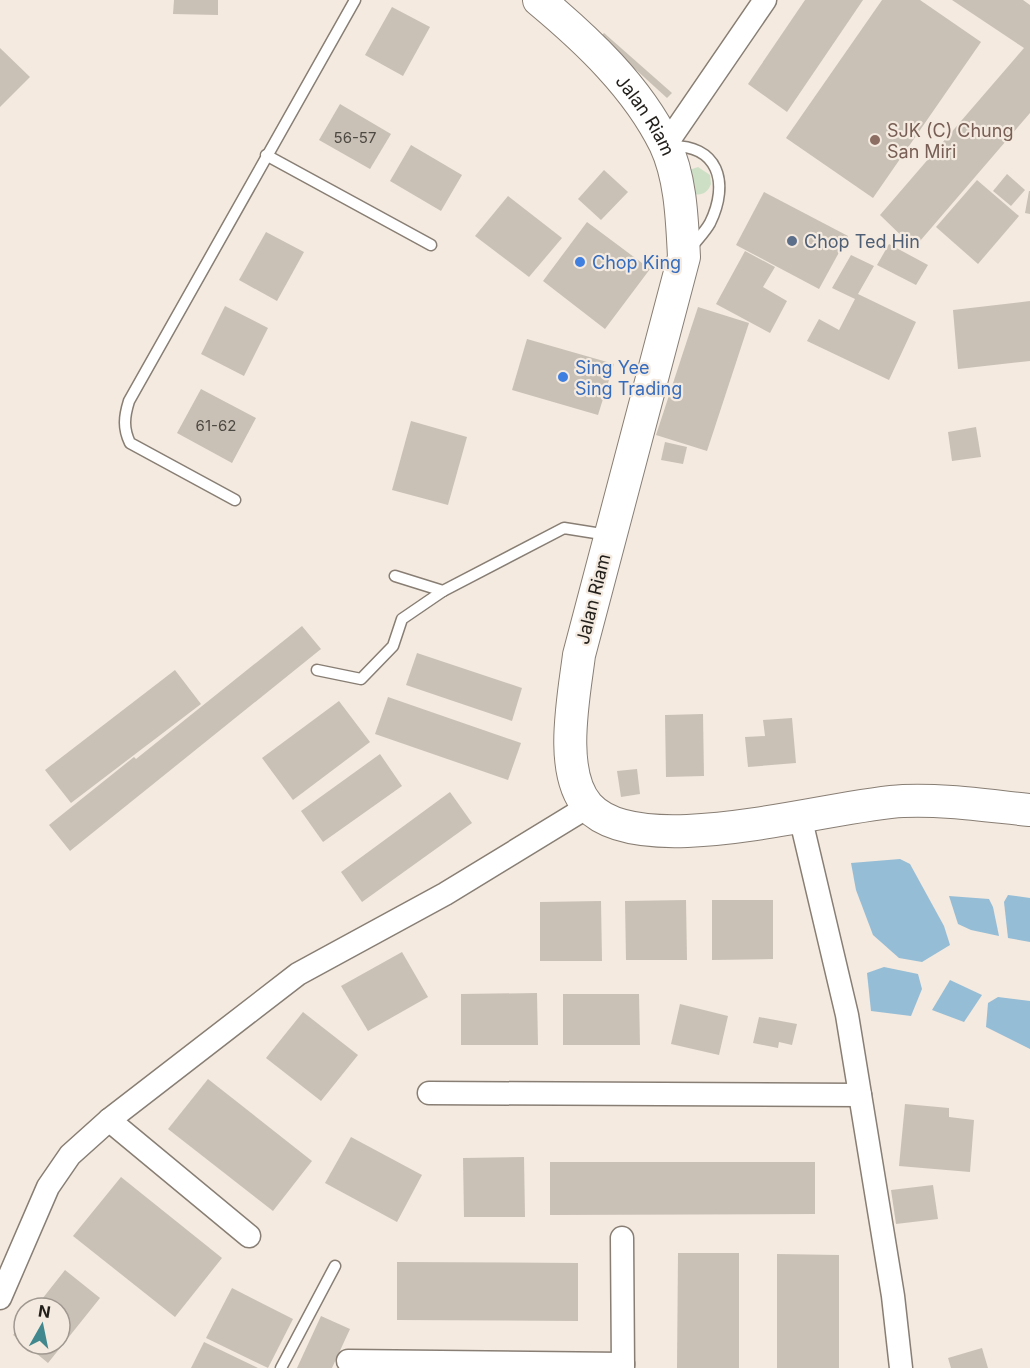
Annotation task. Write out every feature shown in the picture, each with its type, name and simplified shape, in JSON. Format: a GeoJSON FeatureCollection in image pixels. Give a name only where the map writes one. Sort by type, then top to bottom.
{"type":"FeatureCollection","features":[{"type":"Feature","properties":{"kind":"street","name":"Jalan Riam"},"geometry":{"type":"LineString","coordinates":[[538,0],[570,26],[615,73],[642,107],[665,146],[681,205],[684,257],[579,655],[571,717],[571,752],[578,786],[589,806]]}},
{"type":"Feature","properties":{"kind":"street"},"geometry":{"type":"LineString","coordinates":[[665,146],[765,0]]}},
{"type":"Feature","properties":{"kind":"street"},"geometry":{"type":"LineString","coordinates":[[0,1298],[48,1187],[70,1155],[109,1120],[298,974],[445,894],[589,806],[627,828],[661,830],[734,827],[903,801],[1030,810]]}},
{"type":"Feature","properties":{"kind":"street"},"geometry":{"type":"LineString","coordinates":[[800,816],[847,1015],[893,1296],[901,1368]]}},
{"type":"Feature","properties":{"kind":"street"},"geometry":{"type":"LineString","coordinates":[[429,1093],[860,1095]]}},
{"type":"Feature","properties":{"kind":"street"},"geometry":{"type":"LineString","coordinates":[[109,1120],[249,1236]]}},
{"type":"Feature","properties":{"kind":"street"},"geometry":{"type":"LineString","coordinates":[[348,1361],[623,1366],[622,1238]]}},
{"type":"Feature","properties":{"kind":"lane"},"geometry":{"type":"LineString","coordinates":[[235,500],[130,443],[125,431],[124,416],[129,401],[355,0]]}},
{"type":"Feature","properties":{"kind":"lane"},"geometry":{"type":"LineString","coordinates":[[665,146],[687,145],[701,151],[711,160],[720,184],[718,202],[709,224],[684,257]]}},
{"type":"Feature","properties":{"kind":"lane"},"geometry":{"type":"LineString","coordinates":[[266,155],[430,245]]}},
{"type":"Feature","properties":{"kind":"lane"},"geometry":{"type":"LineString","coordinates":[[317,670],[361,679],[393,646],[402,619],[443,591],[564,528],[609,536]]}},
{"type":"Feature","properties":{"kind":"lane"},"geometry":{"type":"LineString","coordinates":[[395,576],[443,591]]}},
{"type":"Feature","properties":{"kind":"lane"},"geometry":{"type":"LineString","coordinates":[[281,1368],[335,1266]]}},
{"type":"Feature","properties":{"kind":"green space"},"geometry":{"type":"Polygon","coordinates":[[[698,167],[710,175],[711,184],[704,193],[694,194],[689,170],[698,167]]]}},
{"type":"Feature","properties":{"kind":"water"},"geometry":{"type":"Polygon","coordinates":[[[900,859],[910,864],[944,926],[950,945],[922,962],[899,958],[873,935],[856,890],[851,863],[900,859]]]}},
{"type":"Feature","properties":{"kind":"water"},"geometry":{"type":"Polygon","coordinates":[[[1008,895],[1030,898],[1030,942],[1008,938],[1004,902],[1008,895]]]}},
{"type":"Feature","properties":{"kind":"water"},"geometry":{"type":"Polygon","coordinates":[[[949,896],[989,899],[999,936],[971,930],[958,924],[949,896]]]}},
{"type":"Feature","properties":{"kind":"water"},"geometry":{"type":"Polygon","coordinates":[[[884,967],[918,974],[922,989],[911,1016],[871,1011],[867,973],[884,967]]]}},
{"type":"Feature","properties":{"kind":"water"},"geometry":{"type":"Polygon","coordinates":[[[950,980],[982,995],[964,1022],[932,1010],[950,980]]]}},
{"type":"Feature","properties":{"kind":"water"},"geometry":{"type":"Polygon","coordinates":[[[998,997],[1030,1001],[1030,1049],[986,1027],[988,1003],[998,997]]]}},
{"type":"Feature","properties":{"kind":"building"},"geometry":{"type":"Polygon","coordinates":[[[174,0],[218,0],[218,15],[173,14],[174,0]]]}},
{"type":"Feature","properties":{"kind":"building"},"geometry":{"type":"Polygon","coordinates":[[[805,0],[863,0],[787,112],[748,84],[805,0]]]}},
{"type":"Feature","properties":{"kind":"building"},"geometry":{"type":"Polygon","coordinates":[[[882,0],[920,0],[981,42],[873,198],[786,138],[882,0]]]}},
{"type":"Feature","properties":{"kind":"building"},"geometry":{"type":"Polygon","coordinates":[[[952,0],[1023,0],[1030,5],[1030,113],[914,248],[880,215],[1024,48],[952,0]]]}},
{"type":"Feature","properties":{"kind":"building"},"geometry":{"type":"Polygon","coordinates":[[[392,7],[430,27],[403,76],[365,55],[392,7]]]}},
{"type":"Feature","properties":{"kind":"building"},"geometry":{"type":"Polygon","coordinates":[[[604,33],[672,93],[667,98],[600,37],[604,33]]]}},
{"type":"Feature","properties":{"kind":"building"},"geometry":{"type":"Polygon","coordinates":[[[0,48],[30,77],[0,107],[0,48]]]}},
{"type":"Feature","properties":{"kind":"building"},"geometry":{"type":"Polygon","coordinates":[[[340,104],[391,134],[370,169],[319,140],[340,104]]]}},
{"type":"Feature","properties":{"kind":"building"},"geometry":{"type":"Polygon","coordinates":[[[411,145],[462,175],[441,211],[390,181],[411,145]]]}},
{"type":"Feature","properties":{"kind":"building"},"geometry":{"type":"Polygon","coordinates":[[[604,170],[628,192],[601,220],[578,199],[604,170]]]}},
{"type":"Feature","properties":{"kind":"building"},"geometry":{"type":"Polygon","coordinates":[[[1007,174],[1025,190],[1011,206],[993,191],[1007,174]]]}},
{"type":"Feature","properties":{"kind":"building"},"geometry":{"type":"Polygon","coordinates":[[[977,180],[1019,216],[978,264],[936,227],[977,180]]]}},
{"type":"Feature","properties":{"kind":"building"},"geometry":{"type":"Polygon","coordinates":[[[1030,191],[1030,214],[1025,213],[1030,191]]]}},
{"type":"Feature","properties":{"kind":"building","name":"Chop Ted Hin"},"geometry":{"type":"Polygon","coordinates":[[[764,192],[848,236],[819,289],[736,245],[764,192]]]}},
{"type":"Feature","properties":{"kind":"building"},"geometry":{"type":"Polygon","coordinates":[[[508,196],[562,238],[529,277],[475,236],[508,196]]]}},
{"type":"Feature","properties":{"kind":"building","name":"Chop King"},"geometry":{"type":"Polygon","coordinates":[[[587,222],[650,269],[605,329],[543,281],[587,222]]]}},
{"type":"Feature","properties":{"kind":"building"},"geometry":{"type":"Polygon","coordinates":[[[266,232],[304,252],[277,301],[239,280],[266,232]]]}},
{"type":"Feature","properties":{"kind":"building"},"geometry":{"type":"Polygon","coordinates":[[[889,244],[928,265],[916,285],[877,265],[889,244]]]}},
{"type":"Feature","properties":{"kind":"building"},"geometry":{"type":"Polygon","coordinates":[[[745,251],[775,267],[763,287],[787,301],[770,333],[716,304],[745,251]]]}},
{"type":"Feature","properties":{"kind":"building"},"geometry":{"type":"Polygon","coordinates":[[[851,255],[874,266],[858,294],[916,322],[889,380],[807,341],[819,319],[839,330],[855,299],[832,288],[851,255]]]}},
{"type":"Feature","properties":{"kind":"building"},"geometry":{"type":"Polygon","coordinates":[[[1030,301],[1030,361],[958,369],[953,310],[1030,301]]]}},
{"type":"Feature","properties":{"kind":"building"},"geometry":{"type":"Polygon","coordinates":[[[225,306],[268,328],[244,376],[201,354],[225,306]]]}},
{"type":"Feature","properties":{"kind":"building"},"geometry":{"type":"Polygon","coordinates":[[[698,307],[749,323],[707,451],[656,435],[698,307]]]}},
{"type":"Feature","properties":{"kind":"building","name":"Sing Yee Sing Trading"},"geometry":{"type":"Polygon","coordinates":[[[527,339],[614,364],[598,415],[512,390],[527,339]]]}},
{"type":"Feature","properties":{"kind":"building"},"geometry":{"type":"Polygon","coordinates":[[[201,389],[256,418],[232,463],[177,433],[201,389]]]}},
{"type":"Feature","properties":{"kind":"building"},"geometry":{"type":"Polygon","coordinates":[[[411,421],[467,437],[448,505],[392,490],[411,421]]]}},
{"type":"Feature","properties":{"kind":"building"},"geometry":{"type":"Polygon","coordinates":[[[976,427],[981,457],[952,461],[948,432],[976,427]]]}},
{"type":"Feature","properties":{"kind":"building"},"geometry":{"type":"Polygon","coordinates":[[[665,442],[687,447],[683,464],[661,460],[665,442]]]}},
{"type":"Feature","properties":{"kind":"building"},"geometry":{"type":"Polygon","coordinates":[[[302,626],[321,649],[70,851],[49,825],[134,757],[136,759],[302,626]]]}},
{"type":"Feature","properties":{"kind":"building"},"geometry":{"type":"Polygon","coordinates":[[[417,653],[522,688],[512,721],[406,685],[417,653]]]}},
{"type":"Feature","properties":{"kind":"building"},"geometry":{"type":"Polygon","coordinates":[[[175,670],[201,704],[71,803],[45,770],[175,670]]]}},
{"type":"Feature","properties":{"kind":"building"},"geometry":{"type":"Polygon","coordinates":[[[388,697],[521,743],[508,780],[375,734],[388,697]]]}},
{"type":"Feature","properties":{"kind":"building"},"geometry":{"type":"Polygon","coordinates":[[[339,701],[370,742],[293,800],[262,758],[339,701]]]}},
{"type":"Feature","properties":{"kind":"building"},"geometry":{"type":"Polygon","coordinates":[[[703,714],[704,776],[666,777],[665,715],[703,714]]]}},
{"type":"Feature","properties":{"kind":"building"},"geometry":{"type":"Polygon","coordinates":[[[792,718],[796,763],[748,767],[745,737],[765,736],[763,720],[792,718]]]}},
{"type":"Feature","properties":{"kind":"building"},"geometry":{"type":"Polygon","coordinates":[[[380,754],[402,786],[323,842],[301,811],[380,754]]]}},
{"type":"Feature","properties":{"kind":"building"},"geometry":{"type":"Polygon","coordinates":[[[637,769],[640,794],[621,797],[617,771],[637,769]]]}},
{"type":"Feature","properties":{"kind":"building"},"geometry":{"type":"Polygon","coordinates":[[[450,792],[472,823],[362,902],[341,872],[450,792]]]}},
{"type":"Feature","properties":{"kind":"building"},"geometry":{"type":"Polygon","coordinates":[[[686,900],[687,960],[626,960],[625,901],[686,900]]]}},
{"type":"Feature","properties":{"kind":"building"},"geometry":{"type":"Polygon","coordinates":[[[712,900],[773,900],[773,959],[712,960],[712,900]]]}},
{"type":"Feature","properties":{"kind":"building"},"geometry":{"type":"Polygon","coordinates":[[[601,901],[602,961],[540,961],[540,902],[601,901]]]}},
{"type":"Feature","properties":{"kind":"building"},"geometry":{"type":"Polygon","coordinates":[[[402,952],[428,997],[368,1031],[341,986],[402,952]]]}},
{"type":"Feature","properties":{"kind":"building"},"geometry":{"type":"Polygon","coordinates":[[[537,993],[538,1045],[461,1045],[461,994],[537,993]]]}},
{"type":"Feature","properties":{"kind":"building"},"geometry":{"type":"Polygon","coordinates":[[[563,994],[639,994],[640,1045],[563,1045],[563,994]]]}},
{"type":"Feature","properties":{"kind":"building"},"geometry":{"type":"Polygon","coordinates":[[[680,1004],[728,1016],[719,1055],[671,1044],[680,1004]]]}},
{"type":"Feature","properties":{"kind":"building"},"geometry":{"type":"Polygon","coordinates":[[[303,1012],[358,1055],[321,1101],[266,1058],[303,1012]]]}},
{"type":"Feature","properties":{"kind":"building"},"geometry":{"type":"Polygon","coordinates":[[[759,1017],[797,1024],[792,1045],[779,1042],[778,1048],[753,1043],[759,1017]]]}},
{"type":"Feature","properties":{"kind":"building"},"geometry":{"type":"Polygon","coordinates":[[[208,1079],[312,1161],[273,1211],[168,1129],[208,1079]]]}},
{"type":"Feature","properties":{"kind":"building"},"geometry":{"type":"Polygon","coordinates":[[[905,1104],[949,1108],[949,1117],[974,1120],[970,1172],[899,1166],[905,1104]]]}},
{"type":"Feature","properties":{"kind":"building"},"geometry":{"type":"Polygon","coordinates":[[[351,1137],[422,1175],[397,1222],[325,1183],[351,1137]]]}},
{"type":"Feature","properties":{"kind":"building"},"geometry":{"type":"Polygon","coordinates":[[[524,1157],[525,1217],[464,1217],[463,1158],[524,1157]]]}},
{"type":"Feature","properties":{"kind":"building"},"geometry":{"type":"Polygon","coordinates":[[[550,1162],[815,1162],[815,1214],[550,1215],[550,1162]]]}},
{"type":"Feature","properties":{"kind":"building"},"geometry":{"type":"Polygon","coordinates":[[[121,1177],[222,1258],[175,1317],[73,1236],[121,1177]]]}},
{"type":"Feature","properties":{"kind":"building"},"geometry":{"type":"Polygon","coordinates":[[[933,1185],[938,1219],[896,1224],[891,1190],[933,1185]]]}},
{"type":"Feature","properties":{"kind":"building"},"geometry":{"type":"Polygon","coordinates":[[[678,1253],[739,1253],[739,1368],[677,1368],[678,1253]]]}},
{"type":"Feature","properties":{"kind":"building"},"geometry":{"type":"Polygon","coordinates":[[[777,1254],[839,1255],[839,1368],[777,1368],[777,1254]]]}},
{"type":"Feature","properties":{"kind":"building"},"geometry":{"type":"Polygon","coordinates":[[[397,1262],[578,1263],[578,1321],[397,1320],[397,1262]]]}},
{"type":"Feature","properties":{"kind":"building"},"geometry":{"type":"Polygon","coordinates":[[[65,1270],[100,1298],[72,1333],[72,1296],[44,1296],[65,1270]]]}},
{"type":"Feature","properties":{"kind":"building"},"geometry":{"type":"Polygon","coordinates":[[[232,1288],[293,1319],[268,1368],[206,1338],[232,1288]]]}},
{"type":"Feature","properties":{"kind":"building"},"geometry":{"type":"Polygon","coordinates":[[[321,1316],[350,1329],[332,1368],[297,1368],[321,1316]]]}},
{"type":"Feature","properties":{"kind":"building"},"geometry":{"type":"Polygon","coordinates":[[[204,1342],[258,1368],[191,1368],[204,1342]]]}},
{"type":"Feature","properties":{"kind":"building"},"geometry":{"type":"Polygon","coordinates":[[[982,1348],[988,1368],[951,1368],[948,1358],[982,1348]]]}},
{"type":"Feature","properties":{"kind":"building"},"geometry":{"type":"Polygon","coordinates":[[[40,1356],[54,1356],[48,1363],[40,1356]]]}},
{"type":"Feature","properties":{"kind":"place","name":"SJK (C) Chung San Miri"},"geometry":{"type":"Point","coordinates":[875,140]}},
{"type":"Feature","properties":{"kind":"place","name":"Chop Ted Hin"},"geometry":{"type":"Point","coordinates":[792,241]}},
{"type":"Feature","properties":{"kind":"place","name":"Chop King"},"geometry":{"type":"Point","coordinates":[580,262]}},
{"type":"Feature","properties":{"kind":"place","name":"Sing Yee Sing Trading"},"geometry":{"type":"Point","coordinates":[563,377]}}]}
